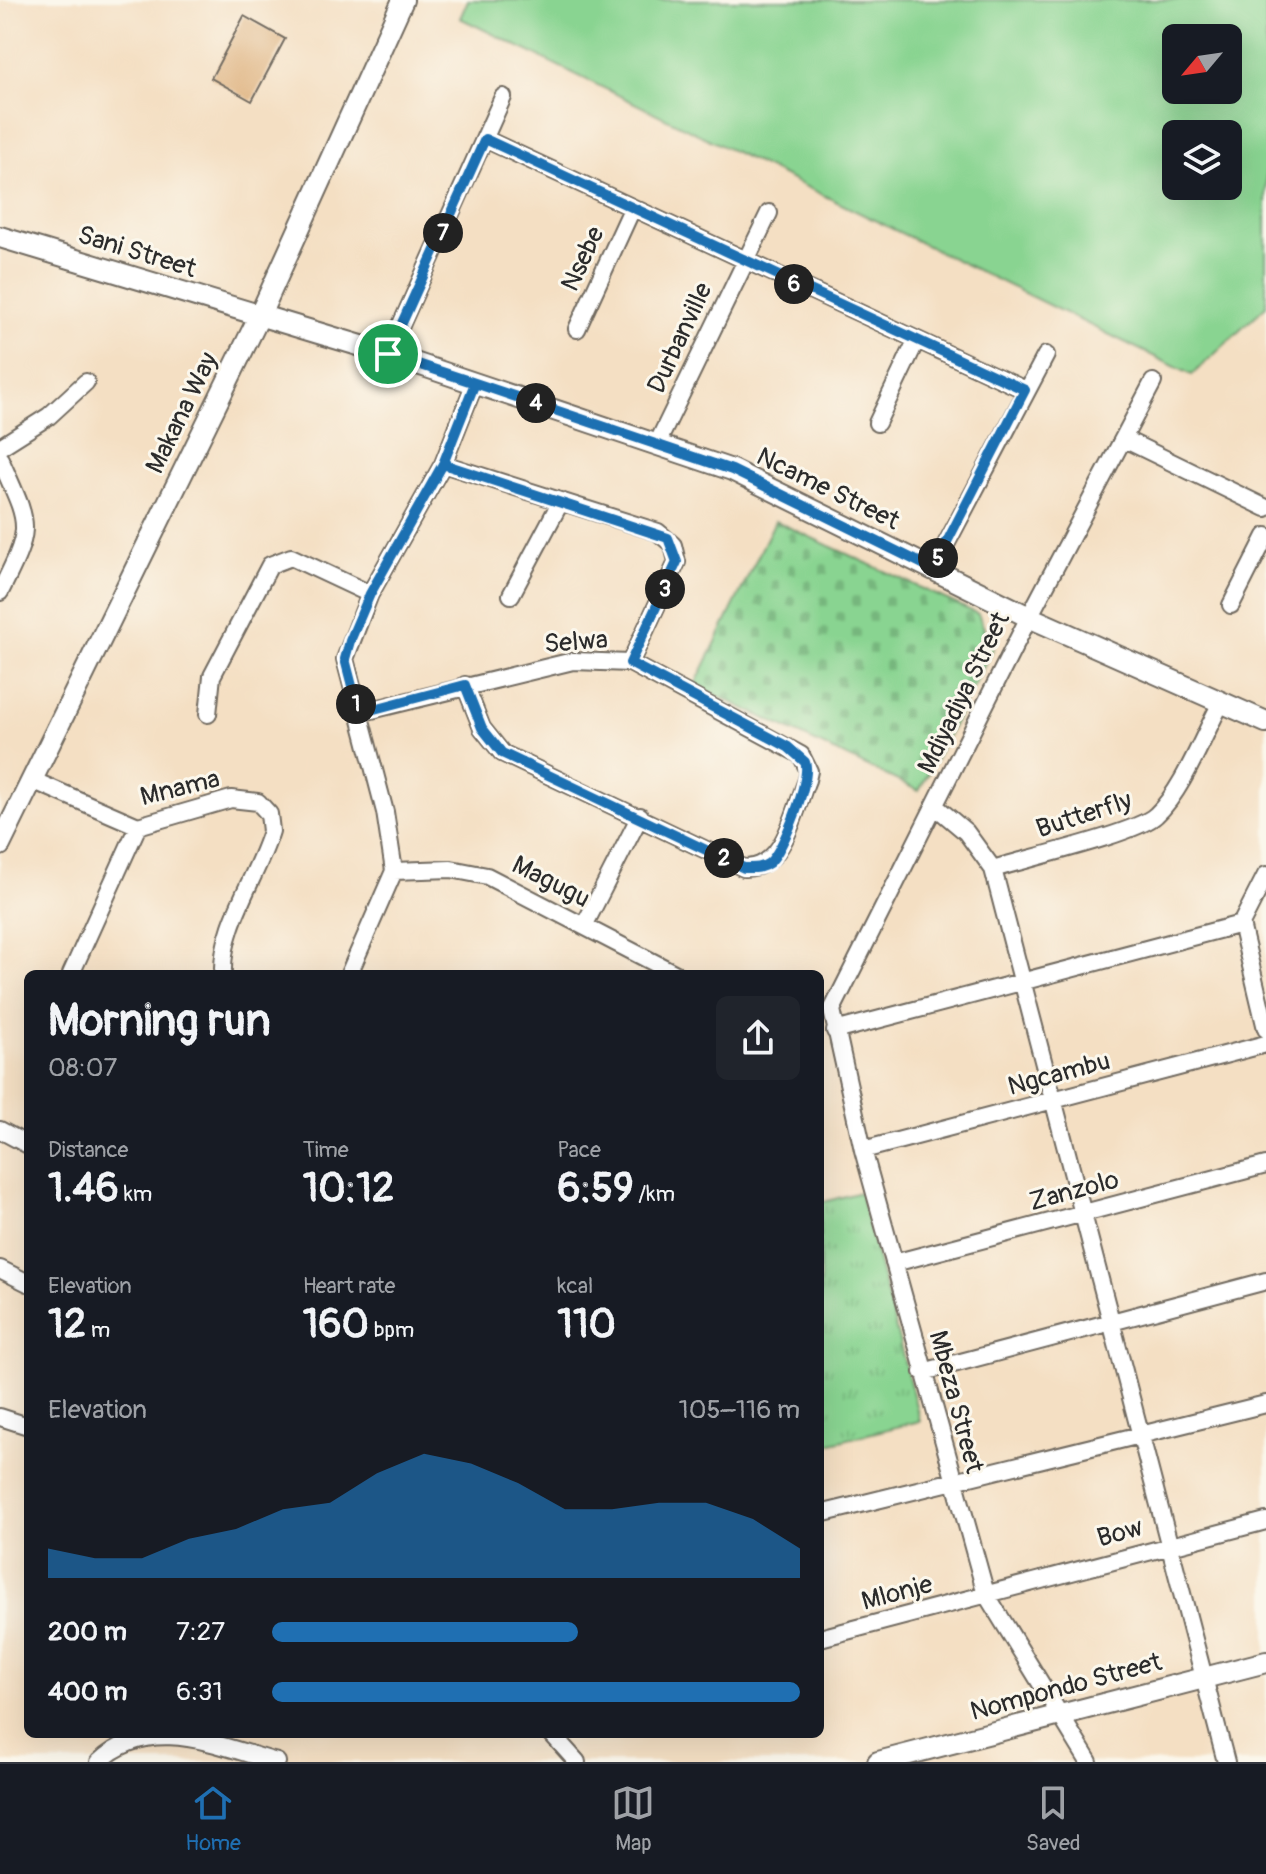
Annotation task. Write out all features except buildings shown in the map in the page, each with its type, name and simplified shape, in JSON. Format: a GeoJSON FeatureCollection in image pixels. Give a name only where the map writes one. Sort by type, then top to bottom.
{"type":"FeatureCollection","features":[{"type":"Feature","properties":{"kind":"street","name":"Makana Way"},"geometry":{"type":"LineString","coordinates":[[0,845],[259,317],[403,0]]}},
{"type":"Feature","properties":{"kind":"street"},"geometry":{"type":"LineString","coordinates":[[388,354],[503,97]]}},
{"type":"Feature","properties":{"kind":"street"},"geometry":{"type":"LineString","coordinates":[[485,139],[1025,390]]}},
{"type":"Feature","properties":{"kind":"street","name":"Nsebe"},"geometry":{"type":"LineString","coordinates":[[577,329],[632,209]]}},
{"type":"Feature","properties":{"kind":"street","name":"Durbanville"},"geometry":{"type":"LineString","coordinates":[[658,442],[769,213]]}},
{"type":"Feature","properties":{"kind":"street","name":"Sani Street"},"geometry":{"type":"LineString","coordinates":[[0,237],[259,317]]}},
{"type":"Feature","properties":{"kind":"street","name":"Ncame Street"},"geometry":{"type":"LineString","coordinates":[[259,317],[388,354],[658,442],[732,470],[1029,617],[1266,722]]}},
{"type":"Feature","properties":{"kind":"street"},"geometry":{"type":"LineString","coordinates":[[877,423],[916,341]]}},
{"type":"Feature","properties":{"kind":"street"},"geometry":{"type":"LineString","coordinates":[[933,569],[1046,355]]}},
{"type":"Feature","properties":{"kind":"street"},"geometry":{"type":"LineString","coordinates":[[0,447],[49,416],[86,382]]}},
{"type":"Feature","properties":{"kind":"street","name":"Mdiyadiya Street"},"geometry":{"type":"LineString","coordinates":[[835,1031],[832,1010],[1029,617],[1153,382]]}},
{"type":"Feature","properties":{"kind":"street"},"geometry":{"type":"LineString","coordinates":[[351,970],[394,871],[385,812],[345,659],[370,594],[443,464],[475,383]]}},
{"type":"Feature","properties":{"kind":"street"},"geometry":{"type":"LineString","coordinates":[[1124,439],[1266,508]]}},
{"type":"Feature","properties":{"kind":"street"},"geometry":{"type":"LineString","coordinates":[[0,459],[26,520],[21,549],[0,592]]}},
{"type":"Feature","properties":{"kind":"street"},"geometry":{"type":"LineString","coordinates":[[443,464],[658,532],[673,545],[677,562],[630,663]]}},
{"type":"Feature","properties":{"kind":"street"},"geometry":{"type":"LineString","coordinates":[[511,595],[561,501]]}},
{"type":"Feature","properties":{"kind":"street"},"geometry":{"type":"LineString","coordinates":[[1231,605],[1266,536]]}},
{"type":"Feature","properties":{"kind":"street"},"geometry":{"type":"LineString","coordinates":[[208,714],[212,676],[270,565],[279,558],[291,557],[370,594]]}},
{"type":"Feature","properties":{"kind":"street","name":"Selwa"},"geometry":{"type":"LineString","coordinates":[[359,713],[465,685],[573,661],[630,663],[801,755],[809,771],[776,856],[757,868],[744,868],[502,753],[482,728],[465,685]]}},
{"type":"Feature","properties":{"kind":"street","name":"Butterfly"},"geometry":{"type":"LineString","coordinates":[[993,869],[1127,830],[1156,816],[1168,801],[1221,703]]}},
{"type":"Feature","properties":{"kind":"street","name":"Mnama"},"geometry":{"type":"LineString","coordinates":[[32,780],[138,826],[231,799],[258,802],[269,814],[271,831],[230,931],[223,955],[223,970]]}},
{"type":"Feature","properties":{"kind":"street"},"geometry":{"type":"LineString","coordinates":[[935,806],[966,832],[993,869],[1226,1762]]}},
{"type":"Feature","properties":{"kind":"street"},"geometry":{"type":"LineString","coordinates":[[584,926],[640,816]]}},
{"type":"Feature","properties":{"kind":"street"},"geometry":{"type":"LineString","coordinates":[[73,970],[138,826]]}},
{"type":"Feature","properties":{"kind":"street","name":"Magugu"},"geometry":{"type":"LineString","coordinates":[[394,871],[469,871],[668,970]]}},
{"type":"Feature","properties":{"kind":"street"},"geometry":{"type":"LineString","coordinates":[[1266,875],[1241,924],[1266,1029]]}},
{"type":"Feature","properties":{"kind":"street"},"geometry":{"type":"LineString","coordinates":[[824,1024],[835,1031],[1241,924]]}},
{"type":"Feature","properties":{"kind":"street","name":"Mbeza Street"},"geometry":{"type":"LineString","coordinates":[[835,1031],[863,1150],[986,1594],[1089,1762]]}},
{"type":"Feature","properties":{"kind":"street","name":"Ngcambu"},"geometry":{"type":"LineString","coordinates":[[863,1150],[1266,1044]]}},
{"type":"Feature","properties":{"kind":"street"},"geometry":{"type":"LineString","coordinates":[[0,1130],[24,1143]]}},
{"type":"Feature","properties":{"kind":"street","name":"Zanzolo"},"geometry":{"type":"LineString","coordinates":[[894,1263],[1266,1165]]}},
{"type":"Feature","properties":{"kind":"street"},"geometry":{"type":"LineString","coordinates":[[0,1269],[24,1281]]}},
{"type":"Feature","properties":{"kind":"street"},"geometry":{"type":"LineString","coordinates":[[923,1372],[1266,1281]]}},
{"type":"Feature","properties":{"kind":"street"},"geometry":{"type":"LineString","coordinates":[[824,1513],[1266,1404]]}},
{"type":"Feature","properties":{"kind":"street"},"geometry":{"type":"LineString","coordinates":[[0,1417],[24,1425]]}},
{"type":"Feature","properties":{"kind":"street","name":"Bow"},"geometry":{"type":"LineString","coordinates":[[986,1594],[1266,1521]]}},
{"type":"Feature","properties":{"kind":"street","name":"Mlonje"},"geometry":{"type":"LineString","coordinates":[[824,1637],[986,1594]]}},
{"type":"Feature","properties":{"kind":"street","name":"Nompondo Street"},"geometry":{"type":"LineString","coordinates":[[878,1762],[1266,1662]]}},
{"type":"Feature","properties":{"kind":"street"},"geometry":{"type":"LineString","coordinates":[[99,1762],[126,1742],[146,1738]]}},
{"type":"Feature","properties":{"kind":"street"},"geometry":{"type":"LineString","coordinates":[[174,1738],[277,1762]]}},
{"type":"Feature","properties":{"kind":"street"},"geometry":{"type":"LineString","coordinates":[[556,1738],[577,1762]]}},
{"type":"Feature","properties":{"kind":"green space"},"geometry":{"type":"Polygon","coordinates":[[[468,0],[1266,0],[1266,306],[1192,375],[460,18],[468,0]]]}},
{"type":"Feature","properties":{"kind":"green space"},"geometry":{"type":"Polygon","coordinates":[[[775,521],[978,614],[993,649],[919,791],[695,685],[775,521]]]}},
{"type":"Feature","properties":{"kind":"green space"},"geometry":{"type":"Polygon","coordinates":[[[860,1192],[920,1421],[824,1445],[824,1202],[860,1192]]]}},
{"type":"Feature","properties":{"kind":"route"},"geometry":{"type":"LineString","coordinates":[[388,354],[475,383],[443,464],[370,594],[350,641],[345,659],[359,713],[465,685],[482,728],[502,753],[744,868],[757,868],[776,856],[807,780],[809,771],[805,762],[801,755],[788,747],[630,663],[677,562],[668,538],[658,532],[443,464],[475,383],[658,442],[732,470],[933,569],[1025,390],[485,139],[388,354]]}}]}
